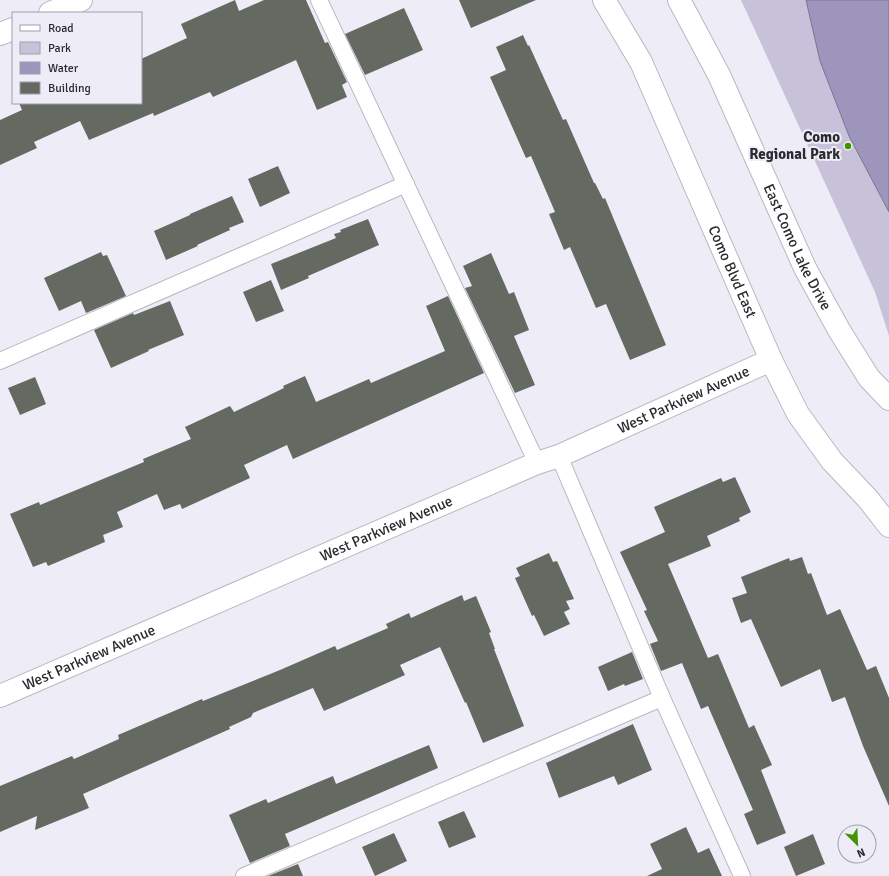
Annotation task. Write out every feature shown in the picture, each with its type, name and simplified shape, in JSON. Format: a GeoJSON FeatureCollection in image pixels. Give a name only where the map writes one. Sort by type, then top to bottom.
{"type":"FeatureCollection","features":[{"type":"Feature","properties":{"kind":"street"},"geometry":{"type":"LineString","coordinates":[[52,12],[81,0]]}},
{"type":"Feature","properties":{"kind":"street","name":"Como Blvd East"},"geometry":{"type":"LineString","coordinates":[[604,0],[641,62],[771,360],[798,414],[832,461],[868,499],[889,526]]}},
{"type":"Feature","properties":{"kind":"street","name":"East Como Lake Drive"},"geometry":{"type":"LineString","coordinates":[[679,0],[719,74],[806,268],[839,330],[869,378],[889,399]]}},
{"type":"Feature","properties":{"kind":"street"},"geometry":{"type":"LineString","coordinates":[[0,34],[12,29]]}},
{"type":"Feature","properties":{"kind":"street","name":"West Parkview Avenue"},"geometry":{"type":"LineString","coordinates":[[0,696],[537,463],[559,456],[771,360]]}},
{"type":"Feature","properties":{"kind":"lane"},"geometry":{"type":"LineString","coordinates":[[319,0],[537,463]]}},
{"type":"Feature","properties":{"kind":"lane"},"geometry":{"type":"LineString","coordinates":[[0,362],[406,184]]}},
{"type":"Feature","properties":{"kind":"lane"},"geometry":{"type":"LineString","coordinates":[[559,456],[662,698],[742,876]]}},
{"type":"Feature","properties":{"kind":"lane"},"geometry":{"type":"LineString","coordinates":[[244,876],[662,698]]}},
{"type":"Feature","properties":{"kind":"green space","name":"Como Regional Park"},"geometry":{"type":"Polygon","coordinates":[[[741,0],[889,0],[889,336],[875,292],[741,0]]]}},
{"type":"Feature","properties":{"kind":"water"},"geometry":{"type":"Polygon","coordinates":[[[806,0],[889,0],[889,212],[849,136],[820,61],[806,0]]]}},
{"type":"Feature","properties":{"kind":"building"},"geometry":{"type":"Polygon","coordinates":[[[235,0],[239,11],[264,0],[306,0],[325,43],[328,42],[347,82],[342,85],[347,97],[317,110],[296,60],[213,97],[210,92],[154,116],[153,113],[89,140],[80,121],[34,142],[37,148],[0,165],[0,120],[22,110],[19,104],[142,104],[142,59],[187,38],[181,24],[235,0]]]}},
{"type":"Feature","properties":{"kind":"building"},"geometry":{"type":"Polygon","coordinates":[[[459,0],[536,0],[471,28],[459,0]]]}},
{"type":"Feature","properties":{"kind":"building"},"geometry":{"type":"Polygon","coordinates":[[[404,8],[423,50],[365,75],[345,34],[404,8]]]}},
{"type":"Feature","properties":{"kind":"building"},"geometry":{"type":"Polygon","coordinates":[[[523,35],[563,120],[566,119],[594,183],[603,199],[605,198],[666,345],[630,360],[606,304],[596,308],[570,247],[564,250],[549,214],[555,212],[531,156],[526,158],[490,77],[506,70],[496,47],[523,35]]]}},
{"type":"Feature","properties":{"kind":"building"},"geometry":{"type":"Polygon","coordinates":[[[278,166],[290,193],[260,207],[248,179],[278,166]]]}},
{"type":"Feature","properties":{"kind":"building"},"geometry":{"type":"Polygon","coordinates":[[[232,196],[244,222],[229,228],[230,230],[197,245],[198,246],[166,260],[154,231],[232,196]]]}},
{"type":"Feature","properties":{"kind":"building"},"geometry":{"type":"Polygon","coordinates":[[[368,219],[379,245],[308,276],[309,278],[281,290],[271,264],[336,238],[334,234],[341,232],[340,230],[368,219]]]}},
{"type":"Feature","properties":{"kind":"building"},"geometry":{"type":"Polygon","coordinates":[[[101,252],[103,256],[107,255],[126,296],[86,313],[81,301],[59,311],[44,278],[101,252]]]}},
{"type":"Feature","properties":{"kind":"building"},"geometry":{"type":"Polygon","coordinates":[[[491,253],[509,294],[514,292],[529,330],[514,336],[535,385],[515,393],[465,288],[472,286],[463,266],[491,253]]]}},
{"type":"Feature","properties":{"kind":"building"},"geometry":{"type":"Polygon","coordinates":[[[271,280],[284,311],[256,322],[243,292],[271,280]]]}},
{"type":"Feature","properties":{"kind":"building"},"geometry":{"type":"Polygon","coordinates":[[[448,296],[484,373],[293,459],[287,445],[244,465],[250,478],[182,509],[180,504],[164,510],[157,494],[117,512],[123,527],[103,535],[105,542],[48,566],[46,562],[33,567],[10,514],[39,502],[40,505],[144,462],[143,459],[191,439],[185,427],[230,406],[234,412],[284,388],[283,386],[305,376],[316,402],[369,379],[371,383],[445,351],[426,306],[448,296]]]}},
{"type":"Feature","properties":{"kind":"building"},"geometry":{"type":"Polygon","coordinates":[[[170,301],[184,335],[111,368],[94,330],[133,313],[134,315],[170,301]]]}},
{"type":"Feature","properties":{"kind":"building"},"geometry":{"type":"Polygon","coordinates":[[[35,377],[46,404],[20,415],[8,388],[35,377]]]}},
{"type":"Feature","properties":{"kind":"building"},"geometry":{"type":"Polygon","coordinates":[[[735,477],[751,512],[739,518],[740,521],[707,536],[711,546],[668,564],[708,658],[718,654],[749,728],[754,725],[772,765],[761,770],[786,833],[757,845],[744,814],[753,810],[708,706],[701,709],[682,663],[661,671],[650,644],[658,641],[644,611],[647,610],[620,552],[665,532],[654,507],[721,478],[723,482],[735,477]]]}},
{"type":"Feature","properties":{"kind":"building"},"geometry":{"type":"Polygon","coordinates":[[[549,553],[553,562],[557,561],[574,599],[566,601],[570,609],[564,612],[570,624],[544,636],[534,615],[532,616],[515,578],[520,576],[516,568],[549,553]]]}},
{"type":"Feature","properties":{"kind":"building"},"geometry":{"type":"Polygon","coordinates":[[[802,557],[808,574],[811,573],[827,615],[840,609],[867,670],[876,666],[889,698],[889,806],[863,746],[845,697],[832,702],[820,669],[781,687],[751,619],[741,623],[732,598],[747,593],[741,577],[789,558],[790,561],[802,557]]]}},
{"type":"Feature","properties":{"kind":"building"},"geometry":{"type":"Polygon","coordinates":[[[462,595],[464,601],[476,596],[491,632],[489,633],[494,649],[524,726],[483,743],[466,702],[465,703],[440,647],[400,665],[405,675],[324,711],[313,688],[253,713],[251,717],[229,727],[230,729],[83,794],[89,808],[35,830],[37,816],[0,832],[0,786],[72,756],[74,759],[119,739],[118,735],[202,699],[203,701],[335,646],[337,650],[388,628],[386,624],[409,613],[411,618],[462,595]]]}},
{"type":"Feature","properties":{"kind":"building"},"geometry":{"type":"Polygon","coordinates":[[[632,652],[643,679],[625,686],[624,684],[608,691],[598,667],[632,652]]]}},
{"type":"Feature","properties":{"kind":"building"},"geometry":{"type":"Polygon","coordinates":[[[633,724],[652,770],[618,785],[614,776],[559,798],[546,763],[633,724]]]}},
{"type":"Feature","properties":{"kind":"building"},"geometry":{"type":"Polygon","coordinates":[[[429,745],[438,768],[285,834],[290,846],[250,863],[229,815],[266,799],[268,803],[333,776],[336,784],[429,745]]]}},
{"type":"Feature","properties":{"kind":"building"},"geometry":{"type":"Polygon","coordinates":[[[464,811],[476,837],[449,848],[438,822],[464,811]]]}},
{"type":"Feature","properties":{"kind":"building"},"geometry":{"type":"Polygon","coordinates":[[[686,827],[698,853],[709,848],[722,876],[647,876],[662,869],[650,844],[686,827]]]}},
{"type":"Feature","properties":{"kind":"building"},"geometry":{"type":"Polygon","coordinates":[[[394,833],[407,861],[375,876],[362,847],[394,833]]]}},
{"type":"Feature","properties":{"kind":"building"},"geometry":{"type":"Polygon","coordinates":[[[813,834],[825,864],[796,876],[784,847],[813,834]]]}},
{"type":"Feature","properties":{"kind":"building"},"geometry":{"type":"Polygon","coordinates":[[[298,864],[303,876],[268,876],[298,864]]]}},
{"type":"Feature","properties":{"kind":"place","name":"Como Regional Park"},"geometry":{"type":"Point","coordinates":[848,146]}}]}
